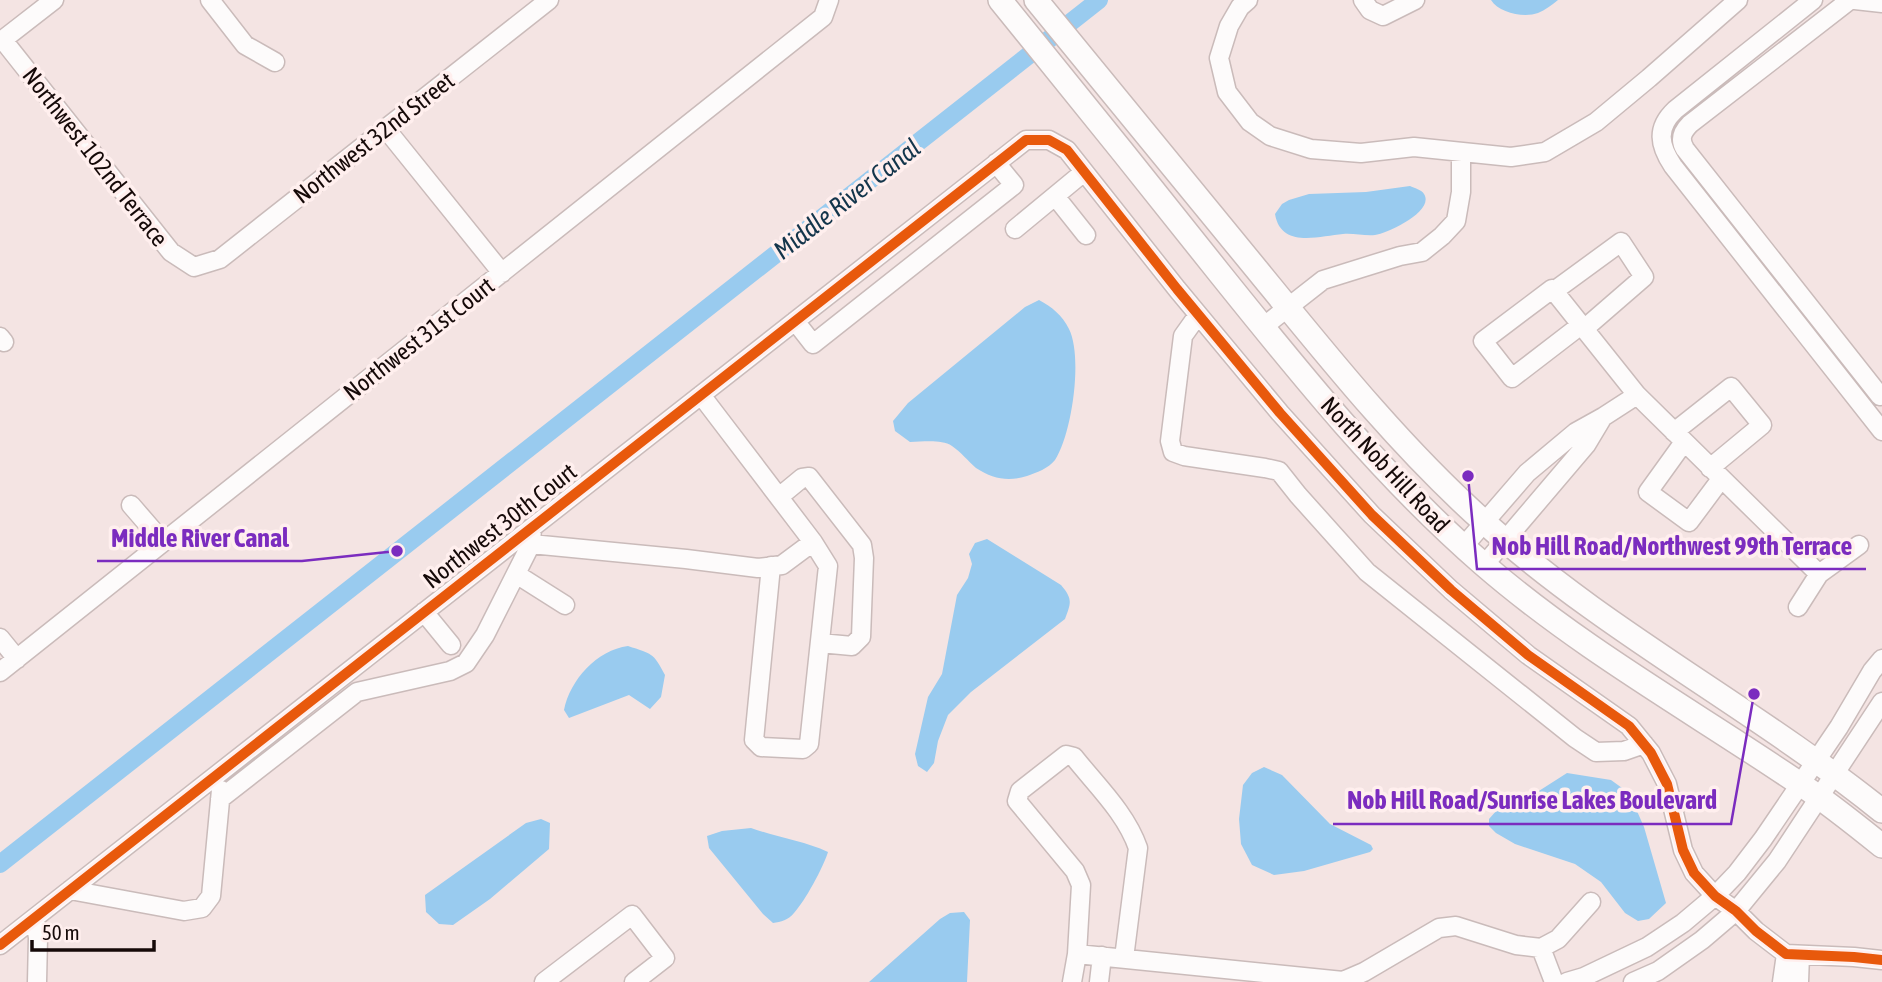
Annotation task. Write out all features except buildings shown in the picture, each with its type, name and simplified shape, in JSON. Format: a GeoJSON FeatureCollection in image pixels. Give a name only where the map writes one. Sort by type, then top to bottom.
{"type":"FeatureCollection","features":[{"type":"Feature","properties":{"kind":"main road","name":"North Nob Hill Road"},"geometry":{"type":"LineString","coordinates":[[1036,0],[1287,307],[1386,424],[1438,479],[1546,575],[1835,774],[1882,811]]}},
{"type":"Feature","properties":{"kind":"main road","name":"North Nob Hill Road"},"geometry":{"type":"LineString","coordinates":[[1005,7],[1263,327],[1364,448],[1415,502],[1524,598],[1598,652],[1800,783],[1882,845]]}},
{"type":"Feature","properties":{"kind":"street"},"geometry":{"type":"LineString","coordinates":[[1,41],[54,0]]}},
{"type":"Feature","properties":{"kind":"street"},"geometry":{"type":"LineString","coordinates":[[210,0],[246,45],[275,62]]}},
{"type":"Feature","properties":{"kind":"street","name":"Northwest 32nd Street"},"geometry":{"type":"LineString","coordinates":[[194,267],[220,259],[549,0]]}},
{"type":"Feature","properties":{"kind":"street","name":"Northwest 31st Court"},"geometry":{"type":"LineString","coordinates":[[0,672],[823,17],[829,0]]}},
{"type":"Feature","properties":{"kind":"street"},"geometry":{"type":"LineString","coordinates":[[1248,0],[1229,26],[1219,58],[1227,92],[1250,122],[1270,136],[1311,149],[1361,153],[1414,147],[1511,157],[1545,152],[1595,122],[1738,0]]}},
{"type":"Feature","properties":{"kind":"street"},"geometry":{"type":"LineString","coordinates":[[1363,0],[1370,10],[1383,16],[1415,0]]}},
{"type":"Feature","properties":{"kind":"street"},"geometry":{"type":"LineString","coordinates":[[1813,0],[1667,118],[1663,124],[1662,140],[1667,158],[1882,431]]}},
{"type":"Feature","properties":{"kind":"street"},"geometry":{"type":"LineString","coordinates":[[1864,408],[1881,395],[1685,149],[1681,138],[1690,124],[1849,1],[1882,3]]}},
{"type":"Feature","properties":{"kind":"street","name":"Northwest 102nd Terrace"},"geometry":{"type":"LineString","coordinates":[[1,41],[171,252],[194,267]]}},
{"type":"Feature","properties":{"kind":"street"},"geometry":{"type":"LineString","coordinates":[[1704,86],[1718,102]]}},
{"type":"Feature","properties":{"kind":"street"},"geometry":{"type":"LineString","coordinates":[[386,129],[502,274]]}},
{"type":"Feature","properties":{"kind":"street","name":"Northwest 30th Court"},"geometry":{"type":"LineString","coordinates":[[0,945],[424,612],[531,536],[701,395],[1026,140],[1049,140],[1067,150],[1084,172]]}},
{"type":"Feature","properties":{"kind":"street"},"geometry":{"type":"LineString","coordinates":[[1263,327],[1323,281],[1400,256],[1422,252],[1442,236],[1456,221],[1461,192],[1461,153]]}},
{"type":"Feature","properties":{"kind":"street"},"geometry":{"type":"LineString","coordinates":[[795,321],[813,344],[1014,185],[996,163]]}},
{"type":"Feature","properties":{"kind":"street"},"geometry":{"type":"LineString","coordinates":[[1015,229],[1084,172],[1280,413],[1372,515],[1451,590],[1528,655],[1629,726],[1651,753],[1667,784],[1683,850],[1693,873],[1715,896],[1736,911],[1756,931],[1793,954],[1882,960]]}},
{"type":"Feature","properties":{"kind":"street"},"geometry":{"type":"LineString","coordinates":[[1704,205],[1719,192]]}},
{"type":"Feature","properties":{"kind":"street"},"geometry":{"type":"LineString","coordinates":[[1055,196],[1086,235]]}},
{"type":"Feature","properties":{"kind":"street"},"geometry":{"type":"LineString","coordinates":[[1559,298],[1621,242],[1644,277],[1583,327],[1512,377],[1483,341],[1552,289],[1559,298],[1583,327],[1637,395],[1819,574]]}},
{"type":"Feature","properties":{"kind":"street"},"geometry":{"type":"LineString","coordinates":[[1198,314],[1183,336],[1170,440],[1173,452],[1279,471],[1297,495],[1367,572],[1576,738],[1596,752],[1624,751],[1644,744]]}},
{"type":"Feature","properties":{"kind":"street"},"geometry":{"type":"LineString","coordinates":[[1731,387],[1762,425],[1716,473],[1689,522],[1648,492],[1679,437],[1731,387]]}},
{"type":"Feature","properties":{"kind":"street"},"geometry":{"type":"LineString","coordinates":[[701,395],[813,542],[828,566],[808,744],[803,749],[761,747],[754,740],[771,566]]}},
{"type":"Feature","properties":{"kind":"street"},"geometry":{"type":"LineString","coordinates":[[1463,547],[1527,473],[1576,432],[1637,395]]}},
{"type":"Feature","properties":{"kind":"street"},"geometry":{"type":"LineString","coordinates":[[1484,565],[1586,445],[1603,417]]}},
{"type":"Feature","properties":{"kind":"street"},"geometry":{"type":"LineString","coordinates":[[779,497],[802,478],[809,477],[862,545],[864,558],[861,637],[852,646],[820,643]]}},
{"type":"Feature","properties":{"kind":"street"},"geometry":{"type":"LineString","coordinates":[[131,505],[163,542]]}},
{"type":"Feature","properties":{"kind":"street"},"geometry":{"type":"LineString","coordinates":[[220,799],[357,692],[450,671],[466,663],[485,635],[516,574],[531,536],[758,568],[782,565],[813,542]]}},
{"type":"Feature","properties":{"kind":"street"},"geometry":{"type":"LineString","coordinates":[[1798,607],[1819,574],[1858,545]]}},
{"type":"Feature","properties":{"kind":"street"},"geometry":{"type":"LineString","coordinates":[[516,574],[565,605]]}},
{"type":"Feature","properties":{"kind":"street"},"geometry":{"type":"LineString","coordinates":[[424,612],[451,645]]}},
{"type":"Feature","properties":{"kind":"street"},"geometry":{"type":"LineString","coordinates":[[0,638],[17,659]]}},
{"type":"Feature","properties":{"kind":"street"},"geometry":{"type":"LineString","coordinates":[[1567,982],[1584,977],[1644,948],[1683,923],[1715,896],[1763,839],[1882,659]]}},
{"type":"Feature","properties":{"kind":"street"},"geometry":{"type":"LineString","coordinates":[[1633,982],[1661,976],[1736,911],[1777,861],[1882,702]]}},
{"type":"Feature","properties":{"kind":"street"},"geometry":{"type":"LineString","coordinates":[[1072,982],[1077,954],[1082,885],[1074,871],[1017,801],[1020,791],[1066,755],[1074,757],[1125,821],[1138,848],[1124,958]]}},
{"type":"Feature","properties":{"kind":"street"},"geometry":{"type":"LineString","coordinates":[[70,890],[184,912],[202,908],[211,896],[223,770]]}},
{"type":"Feature","properties":{"kind":"street"},"geometry":{"type":"LineString","coordinates":[[1077,954],[1343,981],[1364,972],[1439,928],[1456,926],[1516,945],[1541,948],[1559,939],[1591,902]]}},
{"type":"Feature","properties":{"kind":"street"},"geometry":{"type":"LineString","coordinates":[[544,982],[632,915],[665,958],[634,982]]}},
{"type":"Feature","properties":{"kind":"street"},"geometry":{"type":"LineString","coordinates":[[35,918],[38,938],[37,982]]}},
{"type":"Feature","properties":{"kind":"street"},"geometry":{"type":"LineString","coordinates":[[1541,948],[1554,982]]}},
{"type":"Feature","properties":{"kind":"street"},"geometry":{"type":"LineString","coordinates":[[1644,948],[1661,976]]}},
{"type":"Feature","properties":{"kind":"street"},"geometry":{"type":"LineString","coordinates":[[1782,982],[1793,954]]}},
{"type":"Feature","properties":{"kind":"street"},"geometry":{"type":"LineString","coordinates":[[1793,954],[1799,982]]}},
{"type":"Feature","properties":{"kind":"street"},"geometry":{"type":"LineString","coordinates":[[1099,982],[1102,956]]}},
{"type":"Feature","properties":{"kind":"water"},"geometry":{"type":"Polygon","coordinates":[[[1491,0],[1558,0],[1541,12],[1526,15],[1506,11],[1491,0]]]}},
{"type":"Feature","properties":{"kind":"water"},"geometry":{"type":"Polygon","coordinates":[[[1410,186],[1424,194],[1426,201],[1423,207],[1399,226],[1375,235],[1347,234],[1302,238],[1285,232],[1275,214],[1282,204],[1309,194],[1366,192],[1410,186]]]}},
{"type":"Feature","properties":{"kind":"water"},"geometry":{"type":"Polygon","coordinates":[[[1039,300],[1056,312],[1066,324],[1073,342],[1075,358],[1071,415],[1061,448],[1052,463],[1027,476],[1001,478],[976,468],[948,444],[932,441],[910,442],[895,431],[893,421],[908,403],[1025,307],[1039,300]]]}},
{"type":"Feature","properties":{"kind":"water"},"geometry":{"type":"Polygon","coordinates":[[[987,539],[1061,585],[1068,594],[1069,609],[1065,619],[971,692],[948,715],[938,741],[934,763],[927,772],[918,766],[915,754],[928,697],[942,674],[957,595],[968,578],[972,564],[969,554],[975,543],[987,539]]]}},
{"type":"Feature","properties":{"kind":"water"},"geometry":{"type":"Polygon","coordinates":[[[628,646],[647,653],[658,662],[665,675],[661,697],[650,709],[629,695],[569,718],[564,710],[567,699],[587,668],[606,653],[628,646]]]}},
{"type":"Feature","properties":{"kind":"water"},"geometry":{"type":"Polygon","coordinates":[[[1264,767],[1282,775],[1330,824],[1371,845],[1373,849],[1304,871],[1274,875],[1252,865],[1241,844],[1239,819],[1243,785],[1252,773],[1264,767]]]}},
{"type":"Feature","properties":{"kind":"water"},"geometry":{"type":"Polygon","coordinates":[[[1567,773],[1611,780],[1629,793],[1644,827],[1666,903],[1649,919],[1638,921],[1625,913],[1601,882],[1575,864],[1515,844],[1489,826],[1489,819],[1497,810],[1531,796],[1567,773]]]}},
{"type":"Feature","properties":{"kind":"water"},"geometry":{"type":"Polygon","coordinates":[[[541,819],[550,823],[549,849],[490,899],[453,925],[439,924],[426,912],[425,895],[526,823],[541,819]]]}},
{"type":"Feature","properties":{"kind":"water"},"geometry":{"type":"Polygon","coordinates":[[[751,828],[828,852],[803,901],[792,915],[782,921],[773,923],[763,914],[709,848],[707,836],[722,831],[751,828]]]}},
{"type":"Feature","properties":{"kind":"water"},"geometry":{"type":"Polygon","coordinates":[[[964,912],[970,920],[967,982],[869,982],[940,919],[950,913],[964,912]]]}},
{"type":"Feature","properties":{"kind":"waterway","name":"Middle River Canal"},"geometry":{"type":"LineString","coordinates":[[0,864],[1099,0]]}},
{"type":"Feature","properties":{"kind":"cycle path"},"geometry":{"type":"LineString","coordinates":[[0,945],[1026,140],[1049,140],[1067,150],[1280,413],[1372,515],[1451,590],[1528,655],[1629,726],[1651,753],[1667,784],[1683,850],[1694,873],[1715,896],[1786,954],[1882,960]]}},
{"type":"Feature","properties":{"kind":"place","name":"Nob Hill Road/Northwest 99th Terrace"},"geometry":{"type":"Point","coordinates":[1468,476]}},
{"type":"Feature","properties":{"kind":"place","name":"Middle River Canal"},"geometry":{"type":"Point","coordinates":[397,551]}},
{"type":"Feature","properties":{"kind":"place","name":"Nob Hill Road/Sunrise Lakes Boulevard"},"geometry":{"type":"Point","coordinates":[1754,694]}}]}
